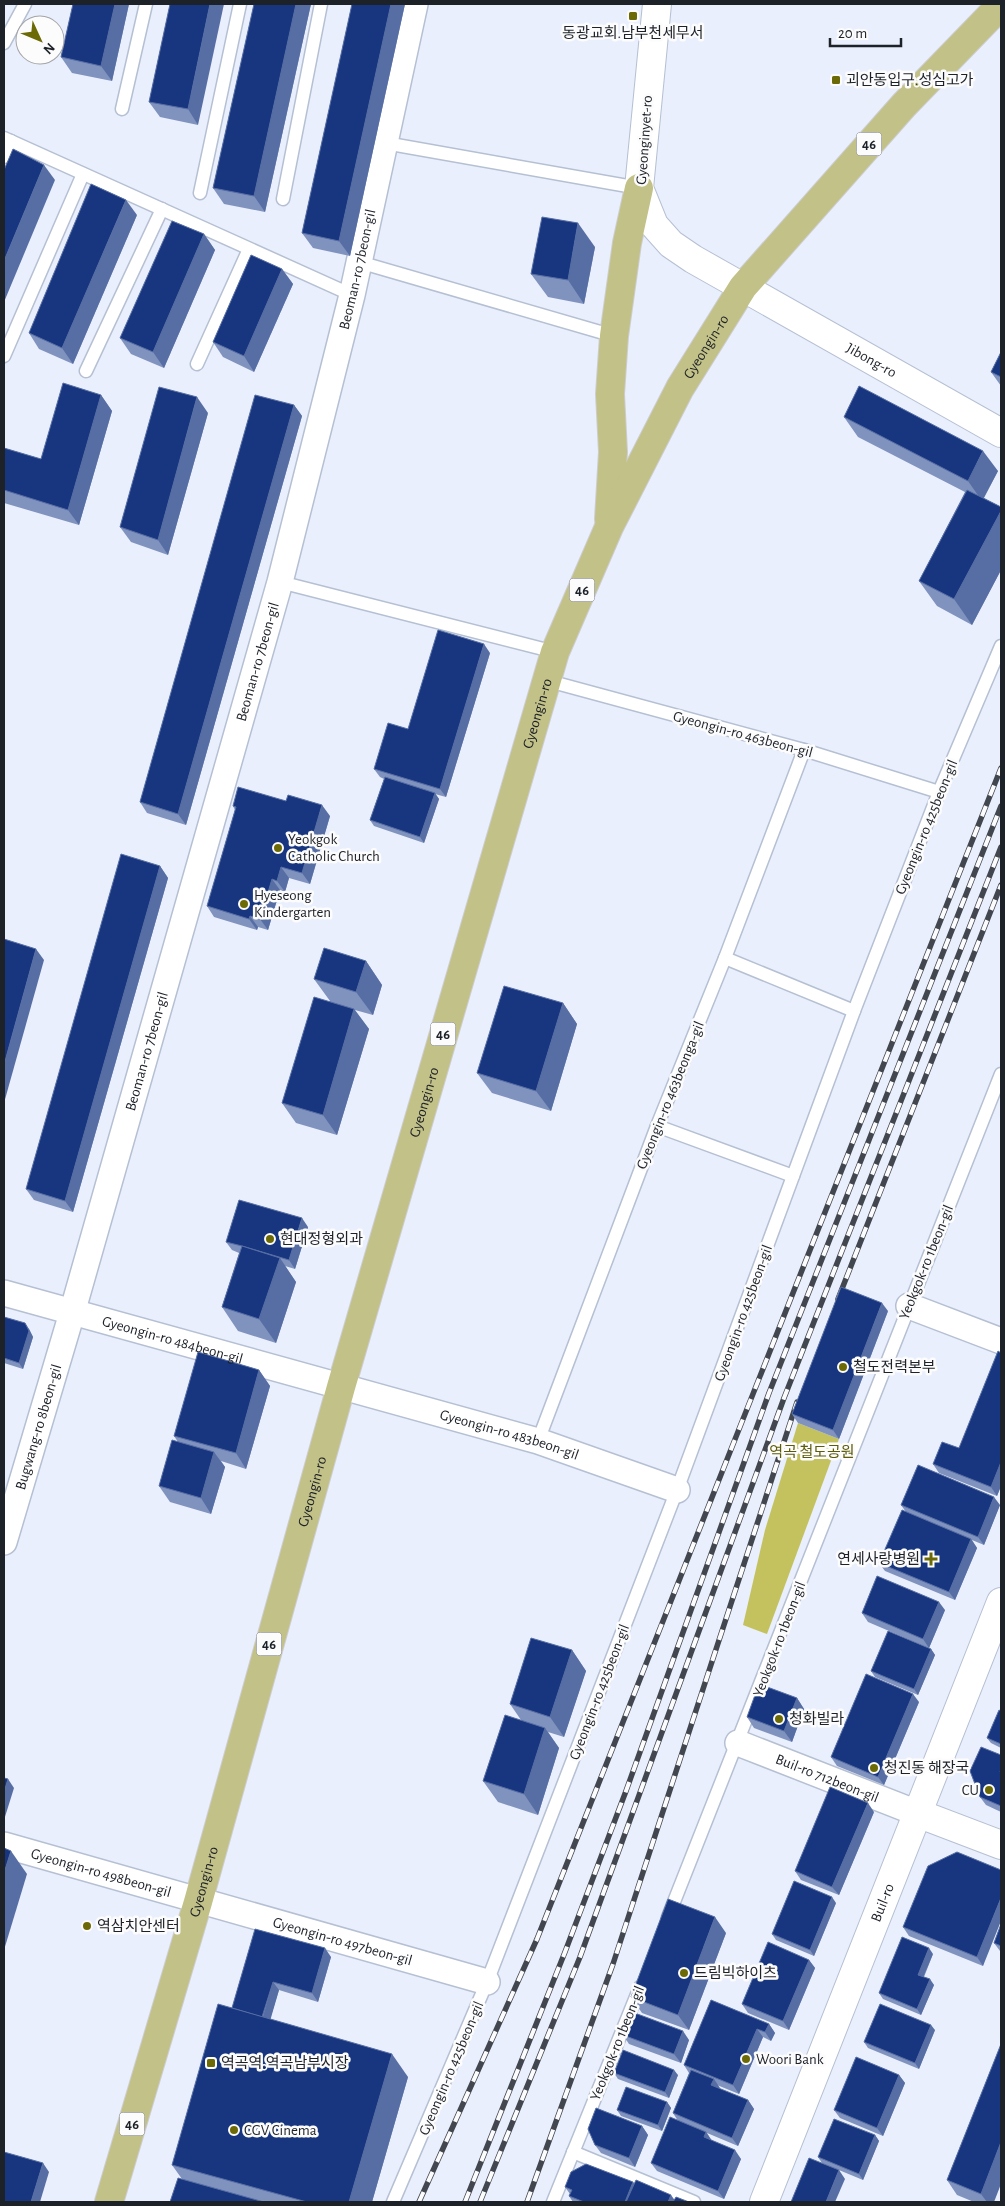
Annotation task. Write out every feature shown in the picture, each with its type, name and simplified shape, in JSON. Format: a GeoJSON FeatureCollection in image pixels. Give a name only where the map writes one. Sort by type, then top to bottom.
{"type":"FeatureCollection","features":[{"type":"Feature","properties":{"kind":"main road","name":"Gyeongin-ro"},"geometry":{"type":"LineString","coordinates":[[109,2202],[198,1902],[341,1387],[545,680],[555,652],[609,527],[680,388],[743,287],[904,105],[1001,5]]}},
{"type":"Feature","properties":{"kind":"main road"},"geometry":{"type":"LineString","coordinates":[[609,527],[613,452],[610,394],[614,336],[627,244],[638,188]]}},
{"type":"Feature","properties":{"kind":"street","name":"Beoman-ro 7beon-gil"},"geometry":{"type":"LineString","coordinates":[[72,1313],[280,582],[352,295],[415,4]]}},
{"type":"Feature","properties":{"kind":"street","name":"Gyeonginyet-ro"},"geometry":{"type":"LineString","coordinates":[[657,4],[638,188],[654,225],[671,244],[743,287]]}},
{"type":"Feature","properties":{"kind":"street","name":"Jibong-ro"},"geometry":{"type":"LineString","coordinates":[[743,287],[1001,434]]}},
{"type":"Feature","properties":{"kind":"street","name":"Gyeongin-ro 484beon-gil"},"geometry":{"type":"LineString","coordinates":[[4,1293],[72,1313],[208,1358],[341,1387]]}},
{"type":"Feature","properties":{"kind":"street"},"geometry":{"type":"LineString","coordinates":[[908,1306],[1001,1341]]}},
{"type":"Feature","properties":{"kind":"street","name":"Bugwang-ro 8beon-gil"},"geometry":{"type":"LineString","coordinates":[[4,1542],[72,1313]]}},
{"type":"Feature","properties":{"kind":"street","name":"Gyeongin-ro 483beon-gil"},"geometry":{"type":"LineString","coordinates":[[341,1387],[538,1441],[677,1490]]}},
{"type":"Feature","properties":{"kind":"street","name":"Buil-ro"},"geometry":{"type":"LineString","coordinates":[[764,2202],[1001,1602]]}},
{"type":"Feature","properties":{"kind":"street","name":"Buil-ro 712beon-gil"},"geometry":{"type":"LineString","coordinates":[[738,1743],[917,1813]]}},
{"type":"Feature","properties":{"kind":"street"},"geometry":{"type":"LineString","coordinates":[[917,1813],[1001,1844]]}},
{"type":"Feature","properties":{"kind":"street","name":"Gyeongin-ro 498beon-gil"},"geometry":{"type":"LineString","coordinates":[[4,1845],[198,1902]]}},
{"type":"Feature","properties":{"kind":"street","name":"Gyeongin-ro 497beon-gil"},"geometry":{"type":"LineString","coordinates":[[198,1902],[487,1982]]}},
{"type":"Feature","properties":{"kind":"lane"},"geometry":{"type":"LineString","coordinates":[[4,43],[25,4]]}},
{"type":"Feature","properties":{"kind":"lane"},"geometry":{"type":"LineString","coordinates":[[122,109],[146,4]]}},
{"type":"Feature","properties":{"kind":"lane"},"geometry":{"type":"LineString","coordinates":[[200,193],[240,4]]}},
{"type":"Feature","properties":{"kind":"lane"},"geometry":{"type":"LineString","coordinates":[[283,199],[321,4]]}},
{"type":"Feature","properties":{"kind":"lane"},"geometry":{"type":"LineString","coordinates":[[4,157],[7,139],[352,295]]}},
{"type":"Feature","properties":{"kind":"lane"},"geometry":{"type":"LineString","coordinates":[[385,143],[638,188]]}},
{"type":"Feature","properties":{"kind":"lane"},"geometry":{"type":"LineString","coordinates":[[4,356],[83,174]]}},
{"type":"Feature","properties":{"kind":"lane"},"geometry":{"type":"LineString","coordinates":[[86,371],[162,209]]}},
{"type":"Feature","properties":{"kind":"lane"},"geometry":{"type":"LineString","coordinates":[[196,364],[248,248]]}},
{"type":"Feature","properties":{"kind":"lane"},"geometry":{"type":"LineString","coordinates":[[359,262],[614,336]]}},
{"type":"Feature","properties":{"kind":"lane"},"geometry":{"type":"LineString","coordinates":[[280,582],[555,652]]}},
{"type":"Feature","properties":{"kind":"lane","name":"Gyeongin-ro 425beon-gil"},"geometry":{"type":"LineString","coordinates":[[394,2202],[487,1982],[677,1490],[854,1010],[939,792],[1001,646]]}},
{"type":"Feature","properties":{"kind":"lane","name":"Gyeongin-ro 463beon-gil"},"geometry":{"type":"LineString","coordinates":[[545,680],[804,750],[939,792]]}},
{"type":"Feature","properties":{"kind":"lane","name":"Gyeongin-ro 463beonga-gil"},"geometry":{"type":"LineString","coordinates":[[538,1441],[657,1126],[725,958],[804,750]]}},
{"type":"Feature","properties":{"kind":"lane"},"geometry":{"type":"LineString","coordinates":[[725,958],[854,1010]]}},
{"type":"Feature","properties":{"kind":"lane","name":"Yeokgok-ro 1beon-gil"},"geometry":{"type":"LineString","coordinates":[[665,1925],[1001,1074]]}},
{"type":"Feature","properties":{"kind":"lane"},"geometry":{"type":"LineString","coordinates":[[657,1126],[793,1176]]}},
{"type":"Feature","properties":{"kind":"lane","name":"Yeokgok-ro 1beon-gil"},"geometry":{"type":"LineString","coordinates":[[553,2202],[646,1970]]}},
{"type":"Feature","properties":{"kind":"lane"},"geometry":{"type":"LineString","coordinates":[[573,2152],[694,2202]]}},
{"type":"Feature","properties":{"kind":"green space","name":"역곡 철도공원"},"geometry":{"type":"Polygon","coordinates":[[[798,1423],[839,1439],[767,1634],[743,1625],[765,1530],[798,1423]]]}},
{"type":"Feature","properties":{"kind":"building"},"geometry":{"type":"Polygon","coordinates":[[[73,4],[115,4],[101,66],[65,58],[65,39],[73,4]]]}},
{"type":"Feature","properties":{"kind":"building"},"geometry":{"type":"Polygon","coordinates":[[[170,4],[210,4],[188,109],[149,102],[170,4]]]}},
{"type":"Feature","properties":{"kind":"building"},"geometry":{"type":"Polygon","coordinates":[[[254,4],[296,4],[254,196],[213,188],[254,4]]]}},
{"type":"Feature","properties":{"kind":"building"},"geometry":{"type":"Polygon","coordinates":[[[352,4],[391,4],[339,241],[302,233],[352,4]]]}},
{"type":"Feature","properties":{"kind":"building"},"geometry":{"type":"Polygon","coordinates":[[[13,149],[44,165],[4,261],[4,170],[13,149]]]}},
{"type":"Feature","properties":{"kind":"building"},"geometry":{"type":"Polygon","coordinates":[[[91,184],[126,200],[62,348],[29,333],[91,184]]]}},
{"type":"Feature","properties":{"kind":"building"},"geometry":{"type":"Polygon","coordinates":[[[542,217],[578,223],[568,280],[531,274],[542,217]]]}},
{"type":"Feature","properties":{"kind":"building"},"geometry":{"type":"Polygon","coordinates":[[[172,221],[204,234],[153,352],[120,338],[172,221]]]}},
{"type":"Feature","properties":{"kind":"building"},"geometry":{"type":"Polygon","coordinates":[[[251,255],[282,269],[244,356],[213,342],[251,255]]]}},
{"type":"Feature","properties":{"kind":"building"},"geometry":{"type":"Polygon","coordinates":[[[1001,352],[1001,377],[991,372],[1001,352]]]}},
{"type":"Feature","properties":{"kind":"building"},"geometry":{"type":"Polygon","coordinates":[[[63,383],[101,395],[68,510],[4,490],[4,448],[41,459],[63,383]]]}},
{"type":"Feature","properties":{"kind":"building"},"geometry":{"type":"Polygon","coordinates":[[[859,386],[983,451],[968,481],[844,417],[859,386]]]}},
{"type":"Feature","properties":{"kind":"building"},"geometry":{"type":"Polygon","coordinates":[[[159,387],[197,397],[158,540],[120,527],[159,387]]]}},
{"type":"Feature","properties":{"kind":"building"},"geometry":{"type":"Polygon","coordinates":[[[255,395],[294,405],[178,814],[140,802],[255,395]]]}},
{"type":"Feature","properties":{"kind":"building"},"geometry":{"type":"Polygon","coordinates":[[[967,490],[1001,507],[1001,511],[954,599],[919,581],[967,490]]]}},
{"type":"Feature","properties":{"kind":"building"},"geometry":{"type":"Polygon","coordinates":[[[438,630],[484,644],[440,789],[374,769],[388,723],[408,729],[438,630]]]}},
{"type":"Feature","properties":{"kind":"building"},"geometry":{"type":"Polygon","coordinates":[[[385,777],[435,793],[420,837],[370,820],[385,777]]]}},
{"type":"Feature","properties":{"kind":"building","name":"Yeokgok Catholic Church"},"geometry":{"type":"Polygon","coordinates":[[[238,787],[286,801],[288,795],[322,805],[302,873],[281,867],[277,881],[272,879],[260,919],[250,916],[249,919],[207,906],[236,807],[233,806],[238,787]]]}},
{"type":"Feature","properties":{"kind":"building"},"geometry":{"type":"Polygon","coordinates":[[[121,854],[160,866],[65,1201],[26,1189],[121,854]]]}},
{"type":"Feature","properties":{"kind":"building"},"geometry":{"type":"Polygon","coordinates":[[[4,939],[36,949],[4,1065],[4,939]]]}},
{"type":"Feature","properties":{"kind":"building"},"geometry":{"type":"Polygon","coordinates":[[[324,948],[366,961],[356,992],[314,979],[324,948]]]}},
{"type":"Feature","properties":{"kind":"building"},"geometry":{"type":"Polygon","coordinates":[[[504,986],[563,1003],[536,1091],[477,1073],[504,986]]]}},
{"type":"Feature","properties":{"kind":"building"},"geometry":{"type":"Polygon","coordinates":[[[314,997],[354,1009],[323,1115],[282,1103],[314,997]]]}},
{"type":"Feature","properties":{"kind":"building","name":"현대정형외과"},"geometry":{"type":"Polygon","coordinates":[[[239,1200],[302,1218],[289,1260],[226,1242],[239,1200]]]}},
{"type":"Feature","properties":{"kind":"building"},"geometry":{"type":"Polygon","coordinates":[[[242,1246],[280,1258],[259,1319],[222,1307],[242,1246]]]}},
{"type":"Feature","properties":{"kind":"building","name":"철도전력본부"},"geometry":{"type":"Polygon","coordinates":[[[841,1287],[882,1303],[833,1430],[792,1414],[841,1287]]]}},
{"type":"Feature","properties":{"kind":"building"},"geometry":{"type":"Polygon","coordinates":[[[4,1317],[25,1323],[29,1331],[19,1363],[4,1358],[4,1317]]]}},
{"type":"Feature","properties":{"kind":"building"},"geometry":{"type":"Polygon","coordinates":[[[998,1351],[1001,1353],[1001,1462],[991,1487],[933,1464],[942,1442],[959,1448],[998,1351]]]}},
{"type":"Feature","properties":{"kind":"building"},"geometry":{"type":"Polygon","coordinates":[[[198,1352],[259,1370],[236,1453],[174,1436],[198,1352]]]}},
{"type":"Feature","properties":{"kind":"building"},"geometry":{"type":"Polygon","coordinates":[[[172,1440],[214,1452],[201,1498],[159,1486],[172,1440]]]}},
{"type":"Feature","properties":{"kind":"building"},"geometry":{"type":"Polygon","coordinates":[[[918,1465],[994,1497],[978,1537],[901,1505],[918,1465]]]}},
{"type":"Feature","properties":{"kind":"building","name":"연세사랑병원"},"geometry":{"type":"Polygon","coordinates":[[[902,1510],[971,1539],[949,1592],[879,1563],[902,1510]]]}},
{"type":"Feature","properties":{"kind":"building"},"geometry":{"type":"Polygon","coordinates":[[[877,1576],[939,1602],[923,1639],[862,1613],[877,1576]]]}},
{"type":"Feature","properties":{"kind":"building"},"geometry":{"type":"Polygon","coordinates":[[[888,1631],[931,1649],[914,1689],[871,1671],[888,1631]]]}},
{"type":"Feature","properties":{"kind":"building"},"geometry":{"type":"Polygon","coordinates":[[[531,1638],[572,1650],[550,1717],[510,1704],[531,1638]]]}},
{"type":"Feature","properties":{"kind":"building"},"geometry":{"type":"Polygon","coordinates":[[[866,1674],[913,1694],[878,1777],[831,1757],[866,1674]]]}},
{"type":"Feature","properties":{"kind":"building"},"geometry":{"type":"Polygon","coordinates":[[[759,1684],[797,1698],[784,1731],[747,1717],[759,1684]]]}},
{"type":"Feature","properties":{"kind":"building"},"geometry":{"type":"Polygon","coordinates":[[[999,1710],[1001,1711],[1001,1744],[987,1738],[999,1710]]]}},
{"type":"Feature","properties":{"kind":"building"},"geometry":{"type":"Polygon","coordinates":[[[505,1715],[545,1728],[524,1794],[483,1781],[505,1715]]]}},
{"type":"Feature","properties":{"kind":"building"},"geometry":{"type":"Polygon","coordinates":[[[981,1747],[1001,1755],[1001,1806],[980,1797],[970,1771],[981,1747]]]}},
{"type":"Feature","properties":{"kind":"building"},"geometry":{"type":"Polygon","coordinates":[[[4,1778],[8,1779],[4,1792],[4,1778]]]}},
{"type":"Feature","properties":{"kind":"building"},"geometry":{"type":"Polygon","coordinates":[[[830,1787],[868,1803],[832,1887],[795,1871],[830,1787]]]}},
{"type":"Feature","properties":{"kind":"building"},"geometry":{"type":"Polygon","coordinates":[[[4,1848],[11,1851],[4,1873],[4,1848]]]}},
{"type":"Feature","properties":{"kind":"building"},"geometry":{"type":"Polygon","coordinates":[[[957,1852],[1001,1870],[1001,1898],[977,1957],[903,1927],[928,1866],[957,1852]]]}},
{"type":"Feature","properties":{"kind":"building"},"geometry":{"type":"Polygon","coordinates":[[[794,1881],[832,1897],[810,1950],[772,1934],[794,1881]]]}},
{"type":"Feature","properties":{"kind":"building","name":"드림빅하이츠"},"geometry":{"type":"Polygon","coordinates":[[[668,1899],[715,1917],[678,2015],[631,1997],[668,1899]]]}},
{"type":"Feature","properties":{"kind":"building"},"geometry":{"type":"Polygon","coordinates":[[[1001,1924],[1001,1946],[994,1943],[1001,1924]]]}},
{"type":"Feature","properties":{"kind":"building"},"geometry":{"type":"Polygon","coordinates":[[[255,1929],[325,1948],[312,1993],[273,1982],[262,2017],[232,2008],[255,1929]]]}},
{"type":"Feature","properties":{"kind":"building"},"geometry":{"type":"Polygon","coordinates":[[[902,1937],[929,1948],[918,1975],[930,1979],[917,2009],[879,1993],[902,1937]]]}},
{"type":"Feature","properties":{"kind":"building"},"geometry":{"type":"Polygon","coordinates":[[[768,1942],[809,1960],[783,2021],[742,2004],[768,1942]]]}},
{"type":"Feature","properties":{"kind":"building"},"geometry":{"type":"Polygon","coordinates":[[[711,2000],[769,2024],[765,2032],[757,2029],[733,2085],[684,2065],[711,2000]]]}},
{"type":"Feature","properties":{"kind":"building"},"geometry":{"type":"Polygon","coordinates":[[[218,2004],[392,2054],[349,2202],[307,2202],[172,2165],[218,2004]]]}},
{"type":"Feature","properties":{"kind":"building"},"geometry":{"type":"Polygon","coordinates":[[[880,2004],[931,2025],[915,2063],[864,2042],[880,2004]]]}},
{"type":"Feature","properties":{"kind":"building"},"geometry":{"type":"Polygon","coordinates":[[[632,2012],[683,2031],[674,2054],[623,2035],[632,2012]]]}},
{"type":"Feature","properties":{"kind":"building"},"geometry":{"type":"Polygon","coordinates":[[[1001,2044],[1001,2142],[981,2194],[947,2180],[1001,2044]]]}},
{"type":"Feature","properties":{"kind":"building"},"geometry":{"type":"Polygon","coordinates":[[[623,2050],[674,2070],[665,2092],[614,2073],[623,2050]]]}},
{"type":"Feature","properties":{"kind":"building"},"geometry":{"type":"Polygon","coordinates":[[[856,2057],[899,2075],[877,2128],[834,2110],[856,2057]]]}},
{"type":"Feature","properties":{"kind":"building"},"geometry":{"type":"Polygon","coordinates":[[[691,2070],[714,2079],[711,2085],[748,2100],[732,2138],[673,2113],[691,2070]]]}},
{"type":"Feature","properties":{"kind":"building"},"geometry":{"type":"Polygon","coordinates":[[[626,2087],[667,2102],[658,2125],[617,2110],[626,2087]]]}},
{"type":"Feature","properties":{"kind":"building"},"geometry":{"type":"Polygon","coordinates":[[[596,2108],[642,2126],[629,2158],[595,2145],[588,2129],[596,2108]]]}},
{"type":"Feature","properties":{"kind":"building"},"geometry":{"type":"Polygon","coordinates":[[[670,2117],[706,2132],[704,2137],[735,2150],[718,2191],[651,2163],[670,2117]]]}},
{"type":"Feature","properties":{"kind":"building"},"geometry":{"type":"Polygon","coordinates":[[[834,2119],[875,2135],[859,2174],[818,2157],[834,2119]]]}},
{"type":"Feature","properties":{"kind":"building"},"geometry":{"type":"Polygon","coordinates":[[[4,2152],[43,2163],[31,2202],[4,2202],[4,2152]]]}},
{"type":"Feature","properties":{"kind":"building"},"geometry":{"type":"Polygon","coordinates":[[[809,2158],[839,2170],[826,2202],[791,2202],[809,2158]]]}},
{"type":"Feature","properties":{"kind":"building"},"geometry":{"type":"Polygon","coordinates":[[[586,2164],[633,2182],[625,2202],[584,2202],[569,2196],[572,2190],[565,2187],[571,2172],[586,2164]]]}},
{"type":"Feature","properties":{"kind":"building"},"geometry":{"type":"Polygon","coordinates":[[[178,2178],[264,2202],[170,2202],[178,2178]]]}},
{"type":"Feature","properties":{"kind":"building"},"geometry":{"type":"Polygon","coordinates":[[[636,2180],[671,2195],[668,2202],[626,2202],[636,2180]]]}},
{"type":"Feature","properties":{"kind":"building"},"geometry":{"type":"Polygon","coordinates":[[[676,2197],[689,2202],[673,2202],[676,2197]]]}},
{"type":"Feature","properties":{"kind":"railway"},"geometry":{"type":"LineString","coordinates":[[419,2202],[537,1939],[1001,768]]}},
{"type":"Feature","properties":{"kind":"railway"},"geometry":{"type":"LineString","coordinates":[[465,2202],[565,1952],[626,1791],[769,1393],[1001,806]]}},
{"type":"Feature","properties":{"kind":"railway"},"geometry":{"type":"LineString","coordinates":[[480,2202],[580,1957],[784,1398],[1001,847]]}},
{"type":"Feature","properties":{"kind":"railway"},"geometry":{"type":"LineString","coordinates":[[838,1299],[1001,885]]}},
{"type":"Feature","properties":{"kind":"railway"},"geometry":{"type":"LineString","coordinates":[[527,2202],[613,1964],[797,1402]]}},
{"type":"Feature","properties":{"kind":"place","name":"동광교회.남부천세무서"},"geometry":{"type":"Point","coordinates":[633,16]}},
{"type":"Feature","properties":{"kind":"place","name":"괴안동입구.성심고가"},"geometry":{"type":"Point","coordinates":[836,80]}},
{"type":"Feature","properties":{"kind":"place","name":"Yeokgok Catholic Church"},"geometry":{"type":"Point","coordinates":[278,848]}},
{"type":"Feature","properties":{"kind":"place","name":"Hyeseong Kindergarten"},"geometry":{"type":"Point","coordinates":[244,904]}},
{"type":"Feature","properties":{"kind":"place","name":"현대정형외과"},"geometry":{"type":"Point","coordinates":[270,1239]}},
{"type":"Feature","properties":{"kind":"place","name":"철도전력본부"},"geometry":{"type":"Point","coordinates":[843,1367]}},
{"type":"Feature","properties":{"kind":"place","name":"연세사랑병원"},"geometry":{"type":"Point","coordinates":[931,1559]}},
{"type":"Feature","properties":{"kind":"place","name":"청화빌라"},"geometry":{"type":"Point","coordinates":[779,1719]}},
{"type":"Feature","properties":{"kind":"place","name":"청진동 해장국"},"geometry":{"type":"Point","coordinates":[874,1768]}},
{"type":"Feature","properties":{"kind":"place","name":"CU"},"geometry":{"type":"Point","coordinates":[989,1790]}},
{"type":"Feature","properties":{"kind":"place","name":"역삼치안센터"},"geometry":{"type":"Point","coordinates":[87,1926]}},
{"type":"Feature","properties":{"kind":"place","name":"드림빅하이츠"},"geometry":{"type":"Point","coordinates":[684,1973]}},
{"type":"Feature","properties":{"kind":"place","name":"Woori Bank"},"geometry":{"type":"Point","coordinates":[746,2059]}},
{"type":"Feature","properties":{"kind":"place","name":"역곡역.역곡남부시장"},"geometry":{"type":"Point","coordinates":[211,2063]}},
{"type":"Feature","properties":{"kind":"place","name":"CGV Cinema"},"geometry":{"type":"Point","coordinates":[234,2130]}}]}
